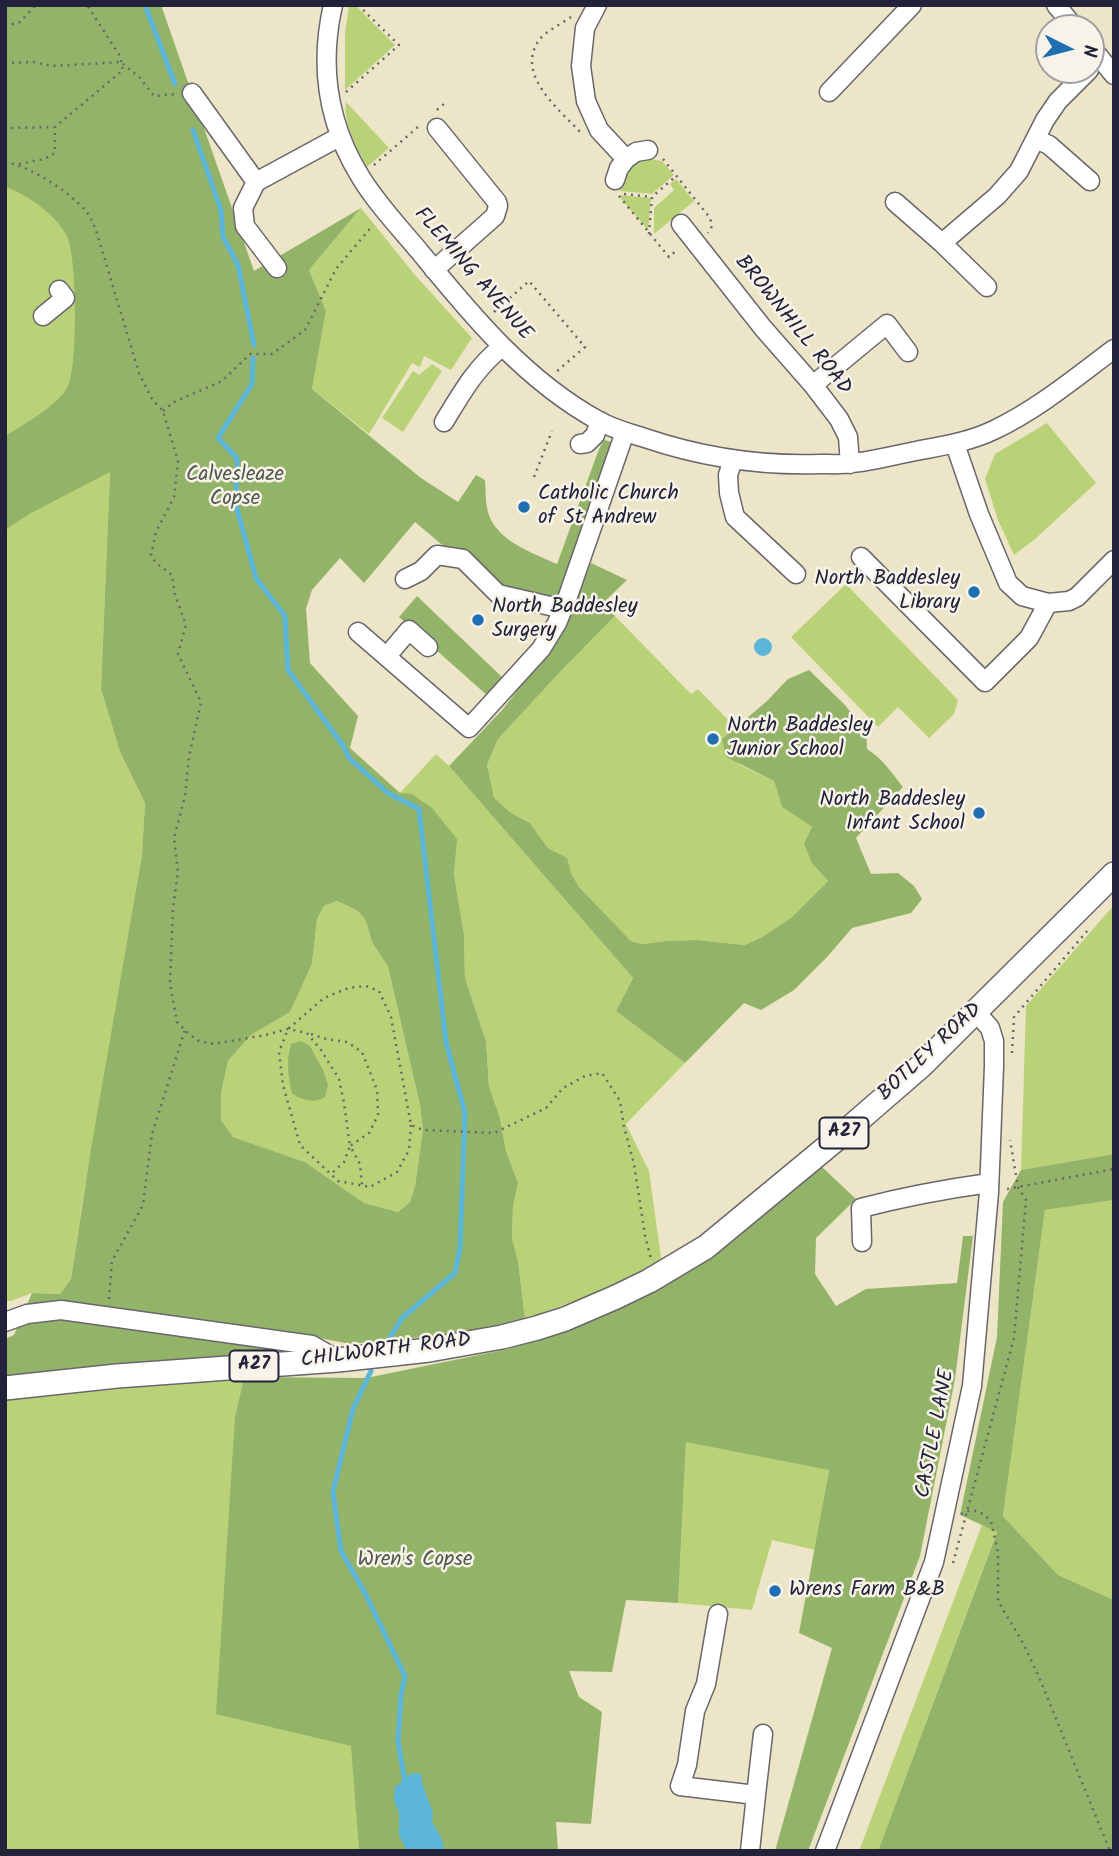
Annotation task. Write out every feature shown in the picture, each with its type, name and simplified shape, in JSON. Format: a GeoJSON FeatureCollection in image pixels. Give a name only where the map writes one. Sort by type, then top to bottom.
{"type":"FeatureCollection","features":[{"type":"Feature","properties":{"kind":"main road","name":"BOTLEY ROAD"},"geometry":{"type":"LineString","coordinates":[[706,1247],[901,1084],[1114,874]]}},
{"type":"Feature","properties":{"kind":"main road","name":"CHILWORTH ROAD"},"geometry":{"type":"LineString","coordinates":[[5,1388],[117,1376],[338,1360],[429,1350],[502,1337],[590,1309],[658,1276],[706,1247]]}},
{"type":"Feature","properties":{"kind":"street","name":"FLEMING AVENUE"},"geometry":{"type":"LineString","coordinates":[[333,5],[328,27],[326,66],[331,106],[339,137],[360,177],[434,270],[502,347],[543,383],[600,421],[668,446],[733,460],[797,465],[850,464],[955,444],[992,431],[1041,404],[1114,349]]}},
{"type":"Feature","properties":{"kind":"street"},"geometry":{"type":"LineString","coordinates":[[597,5],[585,28],[581,66],[586,101],[599,130],[626,159]]}},
{"type":"Feature","properties":{"kind":"street"},"geometry":{"type":"LineString","coordinates":[[828,92],[912,5]]}},
{"type":"Feature","properties":{"kind":"street"},"geometry":{"type":"LineString","coordinates":[[942,243],[998,196],[1019,171],[1045,120],[1073,84]]}},
{"type":"Feature","properties":{"kind":"street"},"geometry":{"type":"LineString","coordinates":[[192,93],[256,182]]}},
{"type":"Feature","properties":{"kind":"street"},"geometry":{"type":"LineString","coordinates":[[433,120],[498,202],[495,216],[434,270]]}},
{"type":"Feature","properties":{"kind":"street"},"geometry":{"type":"LineString","coordinates":[[277,268],[245,226],[243,208],[256,182],[339,137]]}},
{"type":"Feature","properties":{"kind":"street"},"geometry":{"type":"LineString","coordinates":[[1037,139],[1049,145],[1090,181]]}},
{"type":"Feature","properties":{"kind":"street"},"geometry":{"type":"LineString","coordinates":[[615,180],[619,167],[626,159],[636,152],[649,150]]}},
{"type":"Feature","properties":{"kind":"street"},"geometry":{"type":"LineString","coordinates":[[895,202],[987,287]]}},
{"type":"Feature","properties":{"kind":"street","name":"BROWNHILL ROAD"},"geometry":{"type":"LineString","coordinates":[[689,235],[839,419],[848,438],[850,464]]}},
{"type":"Feature","properties":{"kind":"street"},"geometry":{"type":"LineString","coordinates":[[43,316],[65,298],[59,290]]}},
{"type":"Feature","properties":{"kind":"street"},"geometry":{"type":"LineString","coordinates":[[813,386],[887,324],[908,352]]}},
{"type":"Feature","properties":{"kind":"street"},"geometry":{"type":"LineString","coordinates":[[444,422],[482,364],[502,347]]}},
{"type":"Feature","properties":{"kind":"street"},"geometry":{"type":"LineString","coordinates":[[580,444],[587,443],[595,435],[600,421]]}},
{"type":"Feature","properties":{"kind":"street"},"geometry":{"type":"LineString","coordinates":[[358,632],[469,728],[541,649],[557,623],[625,432]]}},
{"type":"Feature","properties":{"kind":"street"},"geometry":{"type":"LineString","coordinates":[[955,444],[979,513],[1008,583],[1022,596],[1048,603],[1069,601],[1077,597],[1114,559]]}},
{"type":"Feature","properties":{"kind":"street"},"geometry":{"type":"LineString","coordinates":[[733,460],[728,475],[735,517],[796,575]]}},
{"type":"Feature","properties":{"kind":"street"},"geometry":{"type":"LineString","coordinates":[[405,579],[421,571],[437,555],[453,557],[463,559],[498,594],[563,609]]}},
{"type":"Feature","properties":{"kind":"street"},"geometry":{"type":"LineString","coordinates":[[861,557],[985,682],[1030,638],[1048,603]]}},
{"type":"Feature","properties":{"kind":"street"},"geometry":{"type":"LineString","coordinates":[[387,656],[410,630],[428,647]]}},
{"type":"Feature","properties":{"kind":"street","name":"CASTLE LANE"},"geometry":{"type":"LineString","coordinates":[[825,1851],[934,1562],[972,1386],[989,1188],[994,1080],[994,1041],[990,1028],[976,1012]]}},
{"type":"Feature","properties":{"kind":"street"},"geometry":{"type":"LineString","coordinates":[[862,1242],[861,1208],[954,1188],[989,1188]]}},
{"type":"Feature","properties":{"kind":"street"},"geometry":{"type":"LineString","coordinates":[[5,1322],[27,1314],[61,1310],[312,1345],[338,1360]]}},
{"type":"Feature","properties":{"kind":"street"},"geometry":{"type":"LineString","coordinates":[[718,1614],[706,1684],[695,1711],[687,1765],[680,1787],[756,1795]]}},
{"type":"Feature","properties":{"kind":"street"},"geometry":{"type":"LineString","coordinates":[[750,1851],[763,1734]]}},
{"type":"Feature","properties":{"kind":"path"},"geometry":{"type":"LineString","coordinates":[[5,26],[20,22],[36,5]]}},
{"type":"Feature","properties":{"kind":"path"},"geometry":{"type":"LineString","coordinates":[[5,130],[55,127],[123,70],[120,56],[87,5]]}},
{"type":"Feature","properties":{"kind":"path"},"geometry":{"type":"LineString","coordinates":[[331,106],[399,45],[358,5]]}},
{"type":"Feature","properties":{"kind":"path"},"geometry":{"type":"LineString","coordinates":[[5,63],[33,62],[64,66],[121,62],[140,78],[154,96],[192,93]]}},
{"type":"Feature","properties":{"kind":"path"},"geometry":{"type":"LineString","coordinates":[[360,177],[433,120],[445,103]]}},
{"type":"Feature","properties":{"kind":"path"},"geometry":{"type":"LineString","coordinates":[[5,162],[19,164],[44,159],[55,153],[55,127]]}},
{"type":"Feature","properties":{"kind":"path"},"geometry":{"type":"LineString","coordinates":[[649,150],[661,157],[710,218],[712,226],[707,233],[689,235],[669,257],[617,193],[652,197]]}},
{"type":"Feature","properties":{"kind":"path"},"geometry":{"type":"LineString","coordinates":[[19,164],[68,193],[87,212],[96,230],[139,373],[152,399],[163,411],[178,461],[174,496],[156,532],[151,555],[156,563],[172,575],[175,595],[186,625],[178,654],[201,702],[189,757],[185,796],[174,838],[178,872],[173,908],[170,983],[177,1022],[199,1041],[214,1044],[288,1029],[324,998],[348,988],[366,986],[379,991],[391,1017],[411,1125],[409,1150],[397,1172],[370,1187],[338,1181],[300,1144],[283,1085],[279,1052],[288,1029]]}},
{"type":"Feature","properties":{"kind":"path"},"geometry":{"type":"LineString","coordinates":[[649,234],[652,197],[676,176]]}},
{"type":"Feature","properties":{"kind":"path"},"geometry":{"type":"LineString","coordinates":[[163,411],[174,402],[222,381],[250,354],[272,354],[305,330],[336,270],[386,210]]}},
{"type":"Feature","properties":{"kind":"path"},"geometry":{"type":"LineString","coordinates":[[481,324],[529,281],[584,347],[543,383]]}},
{"type":"Feature","properties":{"kind":"path"},"geometry":{"type":"LineString","coordinates":[[534,477],[552,431]]}},
{"type":"Feature","properties":{"kind":"path"},"geometry":{"type":"LineString","coordinates":[[1012,1059],[1014,1017],[1089,928]]}},
{"type":"Feature","properties":{"kind":"path"},"geometry":{"type":"LineString","coordinates":[[288,1029],[346,1042],[362,1052],[377,1090],[378,1115],[369,1133],[350,1146],[344,1162],[331,1174]]}},
{"type":"Feature","properties":{"kind":"path"},"geometry":{"type":"LineString","coordinates":[[108,1317],[112,1261],[143,1205],[152,1134],[185,1030]]}},
{"type":"Feature","properties":{"kind":"path"},"geometry":{"type":"LineString","coordinates":[[307,1033],[339,1079],[350,1146],[360,1164],[362,1185]]}},
{"type":"Feature","properties":{"kind":"path"},"geometry":{"type":"LineString","coordinates":[[411,1125],[423,1130],[494,1133],[546,1108],[563,1088],[585,1076],[602,1073],[620,1101],[634,1164],[645,1234],[653,1270],[658,1276]]}},
{"type":"Feature","properties":{"kind":"path"},"geometry":{"type":"LineString","coordinates":[[1010,1129],[1009,1143],[1018,1186],[1026,1200]]}},
{"type":"Feature","properties":{"kind":"path"},"geometry":{"type":"LineString","coordinates":[[989,1188],[1018,1186],[1114,1169]]}},
{"type":"Feature","properties":{"kind":"path"},"geometry":{"type":"LineString","coordinates":[[942,1523],[967,1511],[977,1511],[991,1521],[998,1553],[998,1601],[1039,1676],[1110,1851]]}},
{"type":"Feature","properties":{"kind":"green space","name":"Calvesleaze Copse"},"geometry":{"type":"Polygon","coordinates":[[[5,5],[161,5],[254,271],[361,208],[309,270],[326,311],[312,389],[421,478],[458,502],[476,475],[485,480],[487,509],[495,527],[510,541],[557,564],[599,449],[604,440],[612,442],[613,450],[561,598],[541,597],[503,588],[460,548],[453,554],[415,522],[364,583],[340,558],[312,590],[306,609],[310,663],[358,716],[350,748],[400,793],[412,794],[432,808],[457,839],[454,874],[464,935],[465,978],[486,1041],[489,1086],[500,1118],[506,1151],[518,1183],[513,1207],[512,1238],[518,1261],[525,1319],[454,1334],[350,1344],[279,1330],[269,1357],[5,1376],[5,1339],[14,1335],[32,1293],[60,1294],[71,1279],[142,855],[145,803],[120,752],[101,689],[110,472],[31,513],[5,530],[5,436],[49,407],[68,386],[73,356],[75,311],[73,266],[67,236],[40,206],[5,187],[5,5]],[[337,901],[324,906],[317,919],[312,964],[290,1012],[251,1035],[228,1061],[221,1093],[221,1120],[233,1137],[305,1162],[364,1203],[398,1212],[410,1202],[415,1186],[423,1130],[420,1105],[388,967],[372,942],[366,921],[358,911],[337,901]]]}},
{"type":"Feature","properties":{"kind":"green space"},"geometry":{"type":"Polygon","coordinates":[[[349,5],[355,5],[395,45],[345,90],[345,34],[349,5]]]}},
{"type":"Feature","properties":{"kind":"green space"},"geometry":{"type":"Polygon","coordinates":[[[346,102],[389,148],[367,167],[349,127],[346,102]]]}},
{"type":"Feature","properties":{"kind":"green space"},"geometry":{"type":"Polygon","coordinates":[[[643,158],[662,161],[674,175],[652,194],[620,191],[624,175],[643,158]]]}},
{"type":"Feature","properties":{"kind":"green space"},"geometry":{"type":"Polygon","coordinates":[[[5,171],[64,200],[110,471],[101,689],[120,752],[145,803],[142,855],[71,1279],[60,1294],[32,1293],[11,1301],[5,1301],[5,171]]]}},
{"type":"Feature","properties":{"kind":"green space"},"geometry":{"type":"Polygon","coordinates":[[[676,179],[694,201],[654,234],[654,208],[674,190],[670,184],[676,179]]]}},
{"type":"Feature","properties":{"kind":"green space"},"geometry":{"type":"Polygon","coordinates":[[[620,195],[651,198],[648,230],[622,200],[620,195]]]}},
{"type":"Feature","properties":{"kind":"green space"},"geometry":{"type":"Polygon","coordinates":[[[361,208],[415,275],[472,338],[451,370],[424,356],[420,367],[412,363],[369,434],[312,389],[326,311],[309,270],[361,208]]]}},
{"type":"Feature","properties":{"kind":"green space"},"geometry":{"type":"Polygon","coordinates":[[[432,364],[442,371],[403,432],[382,418],[413,371],[419,375],[432,364]]]}},
{"type":"Feature","properties":{"kind":"green space"},"geometry":{"type":"Polygon","coordinates":[[[1047,423],[1096,483],[1014,555],[998,520],[985,479],[995,454],[1047,423]]]}},
{"type":"Feature","properties":{"kind":"green space"},"geometry":{"type":"Polygon","coordinates":[[[591,563],[627,580],[603,603],[615,616],[498,739],[487,765],[494,798],[511,813],[530,823],[548,848],[567,858],[579,887],[631,941],[642,944],[697,940],[745,945],[791,918],[828,881],[812,863],[804,844],[812,827],[782,807],[774,781],[726,757],[722,739],[766,702],[788,679],[809,670],[845,705],[866,732],[867,749],[882,761],[903,787],[856,838],[871,874],[898,873],[914,886],[922,899],[911,913],[852,928],[794,990],[761,1010],[744,1003],[685,1063],[616,1011],[633,978],[449,766],[503,709],[560,635],[591,563]]]}},
{"type":"Feature","properties":{"kind":"green space"},"geometry":{"type":"Polygon","coordinates":[[[846,584],[958,700],[954,714],[929,738],[898,707],[878,727],[791,637],[846,584]]]}},
{"type":"Feature","properties":{"kind":"green space"},"geometry":{"type":"Polygon","coordinates":[[[417,596],[503,678],[489,697],[399,617],[417,596]]]}},
{"type":"Feature","properties":{"kind":"green space"},"geometry":{"type":"Polygon","coordinates":[[[615,616],[691,694],[698,689],[735,727],[722,739],[740,765],[774,781],[782,807],[812,827],[812,863],[828,881],[791,918],[745,945],[697,940],[642,944],[631,941],[579,887],[566,858],[548,848],[530,823],[511,813],[493,798],[487,765],[498,739],[615,616]]]}},
{"type":"Feature","properties":{"kind":"green space"},"geometry":{"type":"Polygon","coordinates":[[[436,754],[633,978],[616,1011],[685,1063],[626,1124],[649,1171],[662,1265],[619,1285],[525,1319],[518,1261],[512,1238],[513,1207],[518,1183],[506,1151],[500,1118],[489,1086],[486,1041],[465,978],[464,935],[454,874],[456,839],[400,793],[436,754]]]}},
{"type":"Feature","properties":{"kind":"green space"},"geometry":{"type":"Polygon","coordinates":[[[337,901],[358,911],[366,921],[372,942],[388,967],[420,1105],[423,1130],[415,1186],[410,1202],[398,1212],[364,1203],[305,1162],[233,1137],[221,1120],[221,1093],[228,1061],[251,1035],[290,1012],[312,964],[317,919],[324,906],[337,901]]]}},
{"type":"Feature","properties":{"kind":"green space"},"geometry":{"type":"Polygon","coordinates":[[[1114,905],[1114,1154],[1021,1170],[1026,1006],[1114,905]]]}},
{"type":"Feature","properties":{"kind":"green space"},"geometry":{"type":"Polygon","coordinates":[[[301,1041],[310,1046],[323,1070],[328,1085],[325,1097],[321,1099],[308,1100],[292,1094],[288,1069],[289,1050],[291,1044],[301,1041]]]}},
{"type":"Feature","properties":{"kind":"green space"},"geometry":{"type":"Polygon","coordinates":[[[1114,1154],[1114,1200],[1045,1210],[1003,1516],[1058,1575],[1114,1600],[1114,1851],[878,1851],[997,1532],[960,1515],[997,1337],[1003,1202],[1021,1170],[1114,1154]]]}},
{"type":"Feature","properties":{"kind":"green space","name":"Wren's Copse"},"geometry":{"type":"Polygon","coordinates":[[[822,1167],[856,1199],[816,1238],[815,1274],[836,1306],[866,1289],[957,1283],[963,1236],[973,1236],[955,1379],[920,1556],[808,1851],[775,1851],[832,1648],[799,1633],[829,1470],[686,1442],[678,1603],[626,1600],[612,1672],[569,1671],[579,1697],[602,1712],[591,1824],[556,1822],[558,1851],[359,1851],[351,1746],[216,1714],[235,1417],[244,1377],[366,1378],[508,1349],[604,1314],[683,1275],[822,1167]]]}},
{"type":"Feature","properties":{"kind":"green space"},"geometry":{"type":"Polygon","coordinates":[[[1114,1200],[1114,1600],[1058,1575],[1003,1516],[1045,1210],[1114,1200]]]}},
{"type":"Feature","properties":{"kind":"green space"},"geometry":{"type":"Polygon","coordinates":[[[244,1377],[235,1417],[352,1746],[359,1851],[5,1851],[5,1400],[244,1377]]]}},
{"type":"Feature","properties":{"kind":"green space"},"geometry":{"type":"Polygon","coordinates":[[[686,1441],[829,1469],[815,1550],[772,1540],[752,1610],[678,1603],[686,1441]]]}},
{"type":"Feature","properties":{"kind":"green space"},"geometry":{"type":"Polygon","coordinates":[[[982,1525],[997,1531],[878,1851],[859,1851],[982,1525]]]}},
{"type":"Feature","properties":{"kind":"water"},"geometry":{"type":"Polygon","coordinates":[[[763,638],[769,641],[772,647],[769,653],[763,656],[757,653],[754,647],[757,641],[763,638]]]}},
{"type":"Feature","properties":{"kind":"water"},"geometry":{"type":"Polygon","coordinates":[[[412,1773],[421,1774],[433,1812],[432,1822],[441,1837],[443,1851],[407,1851],[399,1835],[399,1812],[394,1801],[395,1787],[412,1773]]]}},
{"type":"Feature","properties":{"kind":"waterway"},"geometry":{"type":"LineString","coordinates":[[145,5],[175,84]]}},
{"type":"Feature","properties":{"kind":"waterway"},"geometry":{"type":"LineString","coordinates":[[193,130],[221,210],[223,237],[238,265],[254,345]]}},
{"type":"Feature","properties":{"kind":"waterway"},"geometry":{"type":"LineString","coordinates":[[253,358],[252,384],[218,438],[237,458],[236,505],[256,578],[285,616],[288,670],[344,747],[349,758],[388,793],[419,809],[446,1042],[465,1113],[460,1248],[455,1273],[402,1318],[388,1341]]}},
{"type":"Feature","properties":{"kind":"waterway"},"geometry":{"type":"LineString","coordinates":[[371,1371],[353,1409],[333,1492],[341,1551],[365,1593],[405,1676],[398,1741],[405,1782]]}},
{"type":"Feature","properties":{"kind":"place","name":"Catholic Church of St Andrew"},"geometry":{"type":"Point","coordinates":[524,507]}},
{"type":"Feature","properties":{"kind":"place","name":"North Baddesley Library"},"geometry":{"type":"Point","coordinates":[974,592]}},
{"type":"Feature","properties":{"kind":"place","name":"North Baddesley Surgery"},"geometry":{"type":"Point","coordinates":[478,620]}},
{"type":"Feature","properties":{"kind":"place","name":"North Baddesley Junior School"},"geometry":{"type":"Point","coordinates":[713,739]}},
{"type":"Feature","properties":{"kind":"place","name":"North Baddesley Infant School"},"geometry":{"type":"Point","coordinates":[979,813]}},
{"type":"Feature","properties":{"kind":"place","name":"Wrens Farm B&B"},"geometry":{"type":"Point","coordinates":[775,1591]}}]}
